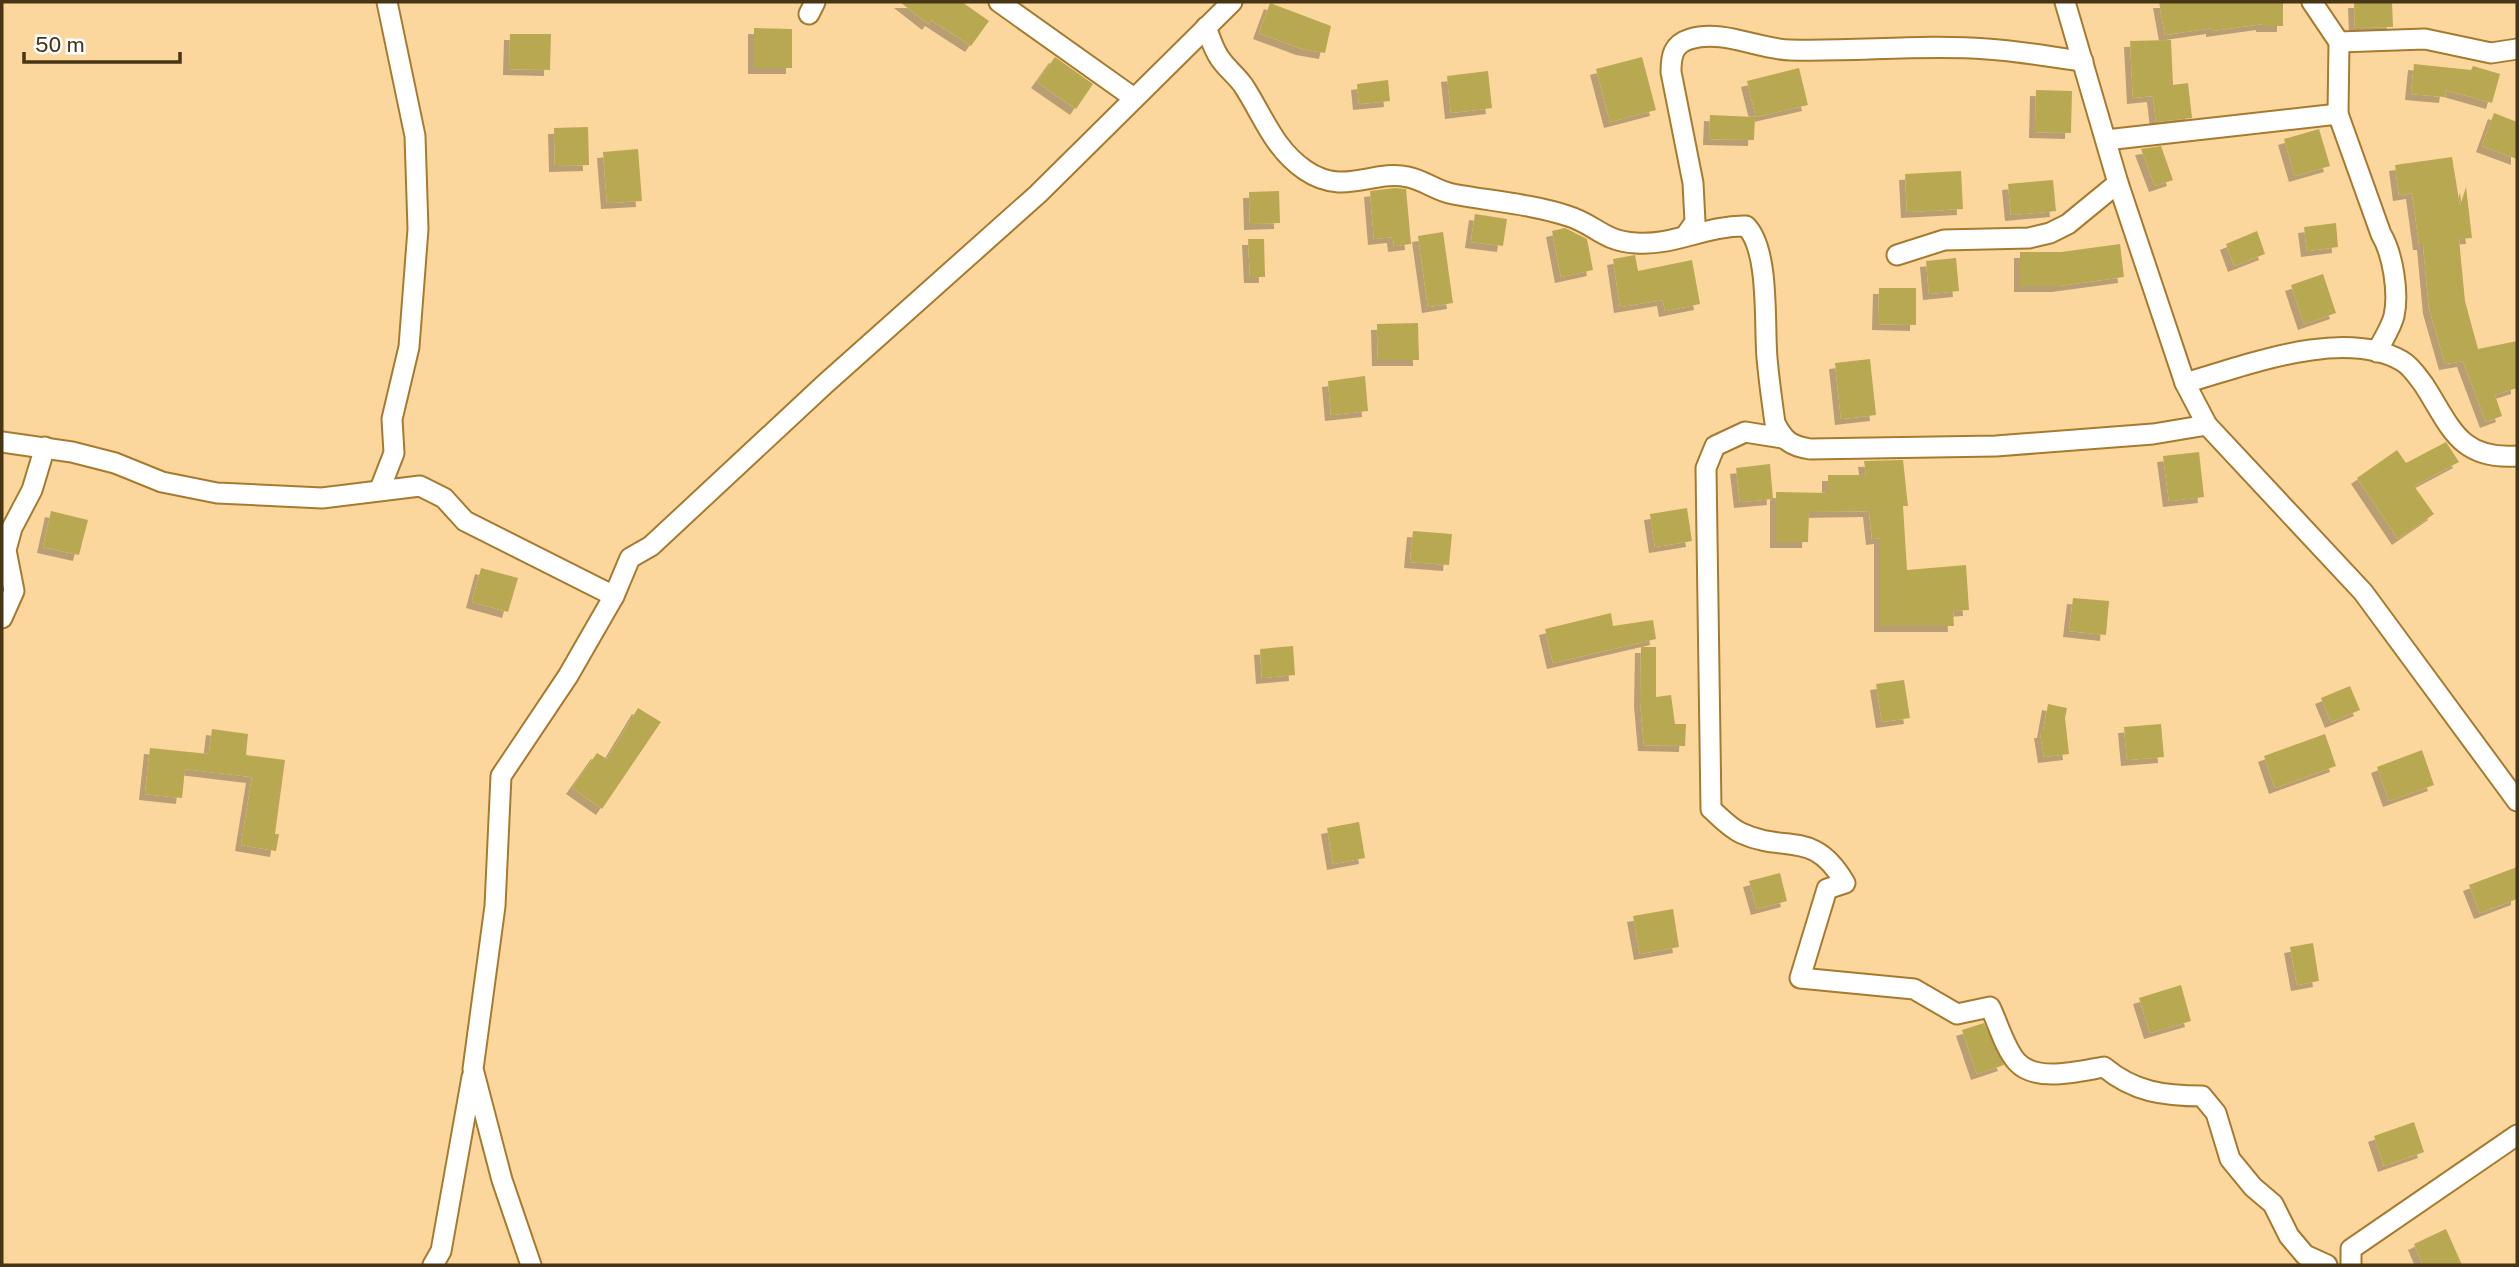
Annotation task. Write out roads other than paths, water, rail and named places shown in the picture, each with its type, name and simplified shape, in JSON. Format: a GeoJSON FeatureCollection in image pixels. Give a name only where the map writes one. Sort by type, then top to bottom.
{"type":"FeatureCollection","features":[{"type":"Feature","properties":{"kind":"street"},"geometry":{"type":"LineString","coordinates":[[380,489],[394,453],[392,419],[409,347],[418,229],[415,136],[387,2]]}},
{"type":"Feature","properties":{"kind":"street"},"geometry":{"type":"LineString","coordinates":[[999,2],[1134,98]]}},
{"type":"Feature","properties":{"kind":"street"},"geometry":{"type":"LineString","coordinates":[[433,1265],[441,1251],[473,1069],[495,906],[501,776],[568,676],[614,596],[629,558],[651,546],[825,384],[1038,194],[1232,2]]}},
{"type":"Feature","properties":{"kind":"street"},"geometry":{"type":"LineString","coordinates":[[2065,2],[2118,183],[2185,383],[2207,425],[2363,592],[2517,801]]}},
{"type":"Feature","properties":{"kind":"street"},"geometry":{"type":"LineString","coordinates":[[2312,2],[2339,42],[2338,114],[2381,234],[2389,246],[2395,304],[2393,319],[2377,352]]}},
{"type":"Feature","properties":{"kind":"street"},"geometry":{"type":"LineString","coordinates":[[1206,27],[1219,57],[1243,86],[1271,136],[1308,172],[1353,184],[1394,175],[1406,176],[1451,194],[1567,215],[1586,223],[1603,237],[1634,243],[1663,243],[1686,235],[1731,226],[1746,226],[1753,233],[1762,275],[1775,424],[1782,438]]}},
{"type":"Feature","properties":{"kind":"street"},"geometry":{"type":"LineString","coordinates":[[1686,235],[1695,222],[1693,183],[1671,72],[1671,57],[1675,48],[1687,40],[1704,36],[1729,38],[1787,50],[1987,49],[2082,61]]}},
{"type":"Feature","properties":{"kind":"street"},"geometry":{"type":"LineString","coordinates":[[2339,42],[2425,40],[2491,53],[2517,49]]}},
{"type":"Feature","properties":{"kind":"street"},"geometry":{"type":"LineString","coordinates":[[2106,140],[2338,114]]}},
{"type":"Feature","properties":{"kind":"street"},"geometry":{"type":"LineString","coordinates":[[1897,255],[1944,240],[2029,238],[2050,233],[2068,224],[2118,183]]}},
{"type":"Feature","properties":{"kind":"street"},"geometry":{"type":"LineString","coordinates":[[2185,383],[2317,346],[2377,352],[2404,361],[2418,376],[2460,441],[2473,452],[2500,457],[2517,456]]}},
{"type":"Feature","properties":{"kind":"street"},"geometry":{"type":"LineString","coordinates":[[2207,425],[2153,434],[1996,446],[1810,449],[1793,446],[1782,438],[1745,432],[1715,446],[1706,468],[1711,809],[1741,834],[1808,848],[1826,856],[1845,883],[1826,889],[1800,978],[1914,989],[1957,1014],[1990,1007],[2017,1062],[2033,1072],[2070,1073],[2104,1067],[2123,1083],[2163,1096],[2202,1097],[2216,1113],[2231,1159],[2253,1187],[2273,1205],[2290,1236],[2305,1255],[2327,1265]]}},
{"type":"Feature","properties":{"kind":"street"},"geometry":{"type":"LineString","coordinates":[[2,442],[45,447],[115,463],[162,482],[217,493],[322,498],[420,486]]}},
{"type":"Feature","properties":{"kind":"street"},"geometry":{"type":"LineString","coordinates":[[2,618],[14,591],[6,550],[12,528],[32,490],[45,447]]}},
{"type":"Feature","properties":{"kind":"street"},"geometry":{"type":"LineString","coordinates":[[394,453],[420,486],[444,498],[466,521],[508,545],[540,556],[614,596]]}},
{"type":"Feature","properties":{"kind":"street"},"geometry":{"type":"LineString","coordinates":[[473,1069],[502,1180],[531,1265]]}},
{"type":"Feature","properties":{"kind":"street"},"geometry":{"type":"LineString","coordinates":[[2351,1265],[2351,1250],[2517,1135]]}}]}
